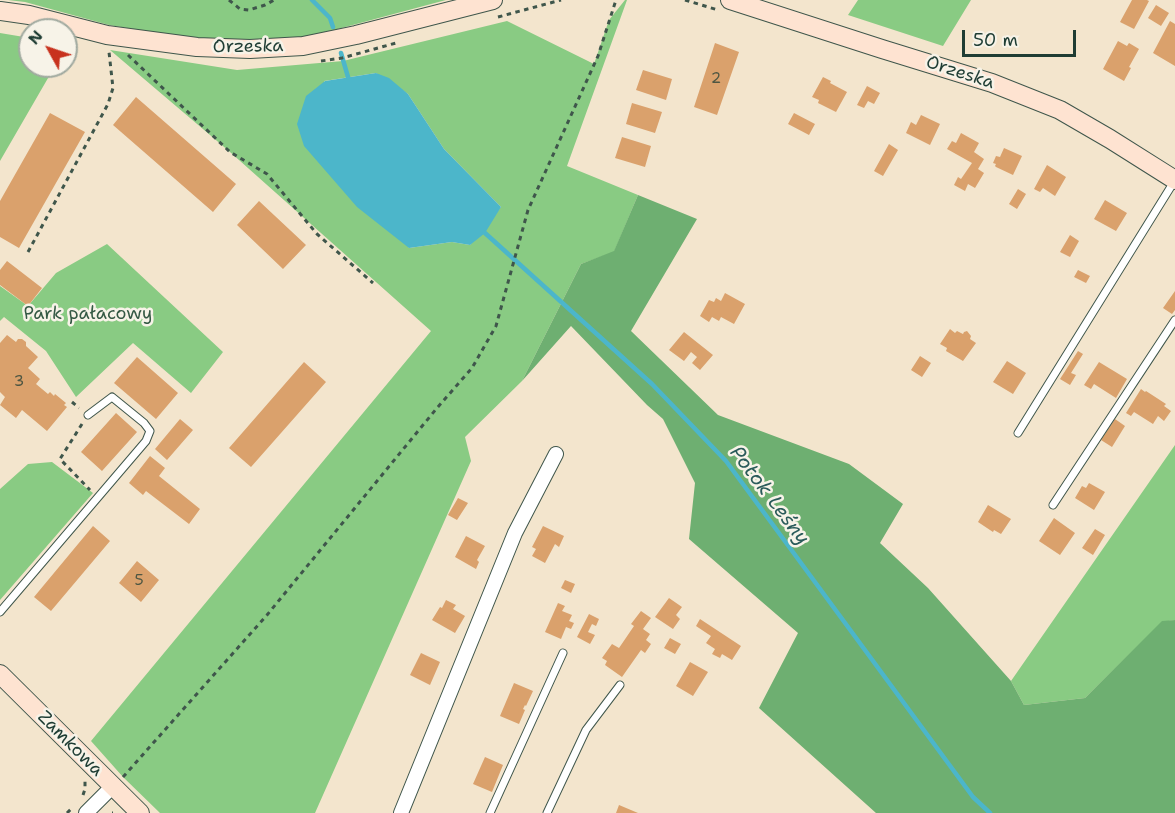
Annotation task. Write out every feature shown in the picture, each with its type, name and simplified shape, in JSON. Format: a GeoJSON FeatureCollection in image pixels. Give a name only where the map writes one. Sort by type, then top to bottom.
{"type":"FeatureCollection","features":[{"type":"Feature","properties":{"kind":"street","name":"Orzeska"},"geometry":{"type":"LineString","coordinates":[[0,11],[29,15],[107,35],[197,47],[250,49],[303,46],[493,0]]}},
{"type":"Feature","properties":{"kind":"street","name":"Orzeska"},"geometry":{"type":"LineString","coordinates":[[725,5],[882,49],[992,83],[1031,98],[1060,110],[1175,180]]}},
{"type":"Feature","properties":{"kind":"street"},"geometry":{"type":"LineString","coordinates":[[401,813],[515,533],[556,454]]}},
{"type":"Feature","properties":{"kind":"street","name":"Zamkowa"},"geometry":{"type":"LineString","coordinates":[[0,674],[140,813]]}},
{"type":"Feature","properties":{"kind":"street"},"geometry":{"type":"LineString","coordinates":[[80,809],[113,786]]}},
{"type":"Feature","properties":{"kind":"lane"},"geometry":{"type":"LineString","coordinates":[[1018,433],[1175,180]]}},
{"type":"Feature","properties":{"kind":"lane"},"geometry":{"type":"LineString","coordinates":[[1053,505],[1175,320]]}},
{"type":"Feature","properties":{"kind":"lane"},"geometry":{"type":"LineString","coordinates":[[0,612],[146,441],[150,430],[112,397],[88,415]]}},
{"type":"Feature","properties":{"kind":"lane"},"geometry":{"type":"LineString","coordinates":[[490,813],[562,653]]}},
{"type":"Feature","properties":{"kind":"lane"},"geometry":{"type":"LineString","coordinates":[[548,813],[586,730],[620,686]]}},
{"type":"Feature","properties":{"kind":"path"},"geometry":{"type":"LineString","coordinates":[[229,0],[240,9],[249,10],[273,0]]}},
{"type":"Feature","properties":{"kind":"path"},"geometry":{"type":"LineString","coordinates":[[113,786],[267,615],[436,408],[472,368],[496,326],[528,210],[598,56],[616,0]]}},
{"type":"Feature","properties":{"kind":"path"},"geometry":{"type":"LineString","coordinates":[[685,0],[725,5]]}},
{"type":"Feature","properties":{"kind":"path"},"geometry":{"type":"LineString","coordinates":[[28,252],[108,104],[113,88],[107,35]]}},
{"type":"Feature","properties":{"kind":"path"},"geometry":{"type":"LineString","coordinates":[[107,35],[230,152],[267,174],[317,234],[373,283]]}},
{"type":"Feature","properties":{"kind":"path"},"geometry":{"type":"LineString","coordinates":[[72,402],[88,415],[60,459],[97,497]]}},
{"type":"Feature","properties":{"kind":"path"},"geometry":{"type":"LineString","coordinates":[[81,775],[86,789],[83,796]]}},
{"type":"Feature","properties":{"kind":"path"},"geometry":{"type":"LineString","coordinates":[[67,813],[80,809]]}},
{"type":"Feature","properties":{"kind":"green space"},"geometry":{"type":"Polygon","coordinates":[[[8,0],[446,0],[297,38],[226,40],[194,39],[109,25],[25,2],[8,0]]]}},
{"type":"Feature","properties":{"kind":"green space"},"geometry":{"type":"Polygon","coordinates":[[[627,0],[567,166],[638,195],[614,252],[581,264],[522,381],[465,437],[471,461],[315,813],[160,813],[123,777],[91,741],[431,331],[230,152],[110,50],[237,70],[343,61],[507,21],[594,64],[609,20],[627,0]],[[376,73],[324,81],[409,248],[452,242],[470,245],[501,207],[444,149],[408,94],[376,73]]]}},
{"type":"Feature","properties":{"kind":"green space"},"geometry":{"type":"Polygon","coordinates":[[[858,0],[971,0],[943,46],[848,15],[858,0]]]}},
{"type":"Feature","properties":{"kind":"green space"},"geometry":{"type":"Polygon","coordinates":[[[0,33],[18,36],[18,78],[48,78],[0,161],[0,33]]]}},
{"type":"Feature","properties":{"kind":"green space"},"geometry":{"type":"Polygon","coordinates":[[[638,195],[697,219],[631,331],[718,415],[849,464],[903,504],[880,543],[928,588],[1011,681],[1024,705],[1085,698],[1162,621],[1175,620],[1175,813],[876,813],[759,708],[798,633],[689,539],[695,483],[663,419],[571,326],[522,381],[581,264],[614,251],[638,195]]]}},
{"type":"Feature","properties":{"kind":"green space","name":"Park pałacowy"},"geometry":{"type":"Polygon","coordinates":[[[107,244],[223,352],[191,393],[133,343],[76,397],[46,351],[4,317],[0,321],[0,286],[28,306],[56,273],[107,244]]]}},
{"type":"Feature","properties":{"kind":"green space"},"geometry":{"type":"Polygon","coordinates":[[[1175,445],[1175,620],[1162,622],[1085,698],[1024,705],[1011,681],[1175,445]]]}},
{"type":"Feature","properties":{"kind":"green space"},"geometry":{"type":"Polygon","coordinates":[[[52,462],[93,493],[0,600],[0,489],[28,464],[52,462]]]}},
{"type":"Feature","properties":{"kind":"water"},"geometry":{"type":"Polygon","coordinates":[[[376,73],[389,78],[408,94],[444,149],[501,207],[485,233],[470,245],[452,242],[409,248],[357,207],[304,146],[297,124],[306,96],[325,81],[376,73]]]}},
{"type":"Feature","properties":{"kind":"building"},"geometry":{"type":"Polygon","coordinates":[[[1132,0],[1149,1],[1134,29],[1120,22],[1132,0]]]}},
{"type":"Feature","properties":{"kind":"building"},"geometry":{"type":"Polygon","coordinates":[[[1156,5],[1169,13],[1161,26],[1148,18],[1156,5]]]}},
{"type":"Feature","properties":{"kind":"building"},"geometry":{"type":"Polygon","coordinates":[[[1170,21],[1175,24],[1175,66],[1153,53],[1170,21]]]}},
{"type":"Feature","properties":{"kind":"building"},"geometry":{"type":"Polygon","coordinates":[[[1118,41],[1127,46],[1129,43],[1139,49],[1124,81],[1103,69],[1118,41]]]}},
{"type":"Feature","properties":{"kind":"building"},"geometry":{"type":"Polygon","coordinates":[[[715,43],[739,52],[717,115],[694,107],[715,43]]]}},
{"type":"Feature","properties":{"kind":"building"},"geometry":{"type":"Polygon","coordinates":[[[643,70],[672,79],[666,100],[636,90],[643,70]]]}},
{"type":"Feature","properties":{"kind":"building"},"geometry":{"type":"Polygon","coordinates":[[[823,77],[847,92],[836,112],[818,103],[819,100],[812,97],[823,77]]]}},
{"type":"Feature","properties":{"kind":"building"},"geometry":{"type":"Polygon","coordinates":[[[867,86],[880,93],[874,104],[868,101],[864,108],[857,105],[867,86]]]}},
{"type":"Feature","properties":{"kind":"building"},"geometry":{"type":"Polygon","coordinates":[[[136,97],[236,184],[213,212],[113,125],[136,97]]]}},
{"type":"Feature","properties":{"kind":"building"},"geometry":{"type":"Polygon","coordinates":[[[632,103],[662,112],[655,133],[626,124],[632,103]]]}},
{"type":"Feature","properties":{"kind":"building"},"geometry":{"type":"Polygon","coordinates":[[[50,113],[85,132],[19,248],[0,237],[0,201],[50,113]]]}},
{"type":"Feature","properties":{"kind":"building"},"geometry":{"type":"Polygon","coordinates":[[[794,113],[815,124],[809,135],[788,124],[794,113]]]}},
{"type":"Feature","properties":{"kind":"building"},"geometry":{"type":"Polygon","coordinates":[[[921,115],[940,124],[930,145],[906,133],[911,122],[916,125],[921,115]]]}},
{"type":"Feature","properties":{"kind":"building"},"geometry":{"type":"Polygon","coordinates":[[[961,133],[979,143],[974,152],[984,159],[978,169],[984,173],[975,188],[968,184],[965,191],[954,185],[958,177],[961,179],[972,163],[947,149],[952,141],[956,143],[961,133]]]}},
{"type":"Feature","properties":{"kind":"building"},"geometry":{"type":"Polygon","coordinates":[[[622,137],[651,146],[645,167],[615,158],[622,137]]]}},
{"type":"Feature","properties":{"kind":"building"},"geometry":{"type":"Polygon","coordinates":[[[889,144],[898,150],[883,176],[874,171],[889,144]]]}},
{"type":"Feature","properties":{"kind":"building"},"geometry":{"type":"Polygon","coordinates":[[[1004,148],[1022,156],[1013,175],[996,167],[993,163],[996,156],[1000,157],[1004,148]]]}},
{"type":"Feature","properties":{"kind":"building"},"geometry":{"type":"Polygon","coordinates":[[[1047,165],[1066,177],[1055,196],[1043,188],[1040,192],[1034,189],[1047,165]]]}},
{"type":"Feature","properties":{"kind":"building"},"geometry":{"type":"Polygon","coordinates":[[[1018,189],[1026,194],[1017,209],[1009,204],[1018,189]]]}},
{"type":"Feature","properties":{"kind":"building"},"geometry":{"type":"Polygon","coordinates":[[[1105,200],[1127,213],[1116,231],[1094,219],[1105,200]]]}},
{"type":"Feature","properties":{"kind":"building"},"geometry":{"type":"Polygon","coordinates":[[[259,201],[306,245],[283,269],[237,225],[259,201]]]}},
{"type":"Feature","properties":{"kind":"building"},"geometry":{"type":"Polygon","coordinates":[[[1070,235],[1079,241],[1070,257],[1060,252],[1070,235]]]}},
{"type":"Feature","properties":{"kind":"building"},"geometry":{"type":"Polygon","coordinates":[[[7,261],[42,288],[28,306],[0,285],[0,270],[7,261]]]}},
{"type":"Feature","properties":{"kind":"building"},"geometry":{"type":"Polygon","coordinates":[[[1078,270],[1090,276],[1086,283],[1074,277],[1078,270]]]}},
{"type":"Feature","properties":{"kind":"building"},"geometry":{"type":"Polygon","coordinates":[[[1175,291],[1175,310],[1172,314],[1163,308],[1175,291]]]}},
{"type":"Feature","properties":{"kind":"building"},"geometry":{"type":"Polygon","coordinates":[[[725,293],[745,304],[734,324],[721,317],[719,321],[712,317],[709,322],[700,316],[709,300],[714,302],[716,298],[721,301],[725,293]]]}},
{"type":"Feature","properties":{"kind":"building"},"geometry":{"type":"Polygon","coordinates":[[[950,329],[955,333],[957,331],[963,334],[967,331],[971,336],[970,339],[976,343],[963,361],[946,351],[947,348],[940,344],[950,329]]]}},
{"type":"Feature","properties":{"kind":"building"},"geometry":{"type":"Polygon","coordinates":[[[684,332],[713,355],[700,370],[692,363],[697,357],[691,352],[684,361],[669,350],[684,332]]]}},
{"type":"Feature","properties":{"kind":"building"},"geometry":{"type":"Polygon","coordinates":[[[7,335],[16,342],[22,339],[38,357],[28,368],[40,379],[36,384],[48,394],[50,392],[54,396],[55,394],[66,403],[64,405],[67,407],[47,431],[22,410],[16,418],[0,405],[5,397],[0,392],[0,343],[7,335]]]}},
{"type":"Feature","properties":{"kind":"building"},"geometry":{"type":"Polygon","coordinates":[[[1078,351],[1083,354],[1071,373],[1076,375],[1070,385],[1060,379],[1078,351]]]}},
{"type":"Feature","properties":{"kind":"building"},"geometry":{"type":"Polygon","coordinates":[[[920,356],[931,363],[922,377],[911,370],[920,356]]]}},
{"type":"Feature","properties":{"kind":"building"},"geometry":{"type":"Polygon","coordinates":[[[137,357],[178,393],[156,419],[114,383],[137,357]]]}},
{"type":"Feature","properties":{"kind":"building"},"geometry":{"type":"Polygon","coordinates":[[[1007,361],[1026,373],[1013,394],[993,382],[1007,361]]]}},
{"type":"Feature","properties":{"kind":"building"},"geometry":{"type":"Polygon","coordinates":[[[304,362],[326,382],[251,467],[229,448],[304,362]]]}},
{"type":"Feature","properties":{"kind":"building"},"geometry":{"type":"Polygon","coordinates":[[[1099,362],[1127,379],[1116,398],[1094,384],[1091,389],[1084,385],[1099,362]]]}},
{"type":"Feature","properties":{"kind":"building"},"geometry":{"type":"Polygon","coordinates":[[[1141,389],[1166,404],[1164,406],[1171,411],[1164,421],[1158,416],[1153,424],[1134,412],[1131,416],[1126,413],[1141,389]]]}},
{"type":"Feature","properties":{"kind":"building"},"geometry":{"type":"Polygon","coordinates":[[[116,413],[137,432],[102,471],[81,452],[116,413]]]}},
{"type":"Feature","properties":{"kind":"building"},"geometry":{"type":"Polygon","coordinates":[[[180,419],[193,430],[167,460],[155,449],[180,419]]]}},
{"type":"Feature","properties":{"kind":"building"},"geometry":{"type":"Polygon","coordinates":[[[1115,419],[1125,426],[1112,447],[1101,440],[1115,419]]]}},
{"type":"Feature","properties":{"kind":"building"},"geometry":{"type":"Polygon","coordinates":[[[150,456],[165,468],[159,476],[200,509],[189,524],[146,491],[143,495],[129,483],[150,456]]]}},
{"type":"Feature","properties":{"kind":"building"},"geometry":{"type":"Polygon","coordinates":[[[1089,483],[1105,492],[1094,510],[1075,498],[1082,486],[1086,488],[1089,483]]]}},
{"type":"Feature","properties":{"kind":"building"},"geometry":{"type":"Polygon","coordinates":[[[458,498],[468,503],[457,520],[448,515],[458,498]]]}},
{"type":"Feature","properties":{"kind":"building"},"geometry":{"type":"Polygon","coordinates":[[[988,505],[1011,519],[1001,534],[994,530],[993,532],[978,522],[988,505]]]}},
{"type":"Feature","properties":{"kind":"building"},"geometry":{"type":"Polygon","coordinates":[[[1054,518],[1075,533],[1060,555],[1039,541],[1054,518]]]}},
{"type":"Feature","properties":{"kind":"building"},"geometry":{"type":"Polygon","coordinates":[[[93,526],[110,541],[51,611],[34,597],[93,526]]]}},
{"type":"Feature","properties":{"kind":"building"},"geometry":{"type":"Polygon","coordinates":[[[543,526],[564,536],[559,547],[555,544],[545,563],[532,556],[536,549],[532,547],[543,526]]]}},
{"type":"Feature","properties":{"kind":"building"},"geometry":{"type":"Polygon","coordinates":[[[1095,529],[1105,535],[1093,555],[1082,548],[1095,529]]]}},
{"type":"Feature","properties":{"kind":"building"},"geometry":{"type":"Polygon","coordinates":[[[466,536],[485,546],[477,560],[479,562],[476,569],[455,557],[466,536]]]}},
{"type":"Feature","properties":{"kind":"building"},"geometry":{"type":"Polygon","coordinates":[[[137,561],[159,580],[141,602],[119,583],[137,561]]]}},
{"type":"Feature","properties":{"kind":"building"},"geometry":{"type":"Polygon","coordinates":[[[565,580],[575,584],[571,593],[561,588],[565,580]]]}},
{"type":"Feature","properties":{"kind":"building"},"geometry":{"type":"Polygon","coordinates":[[[669,598],[682,607],[676,615],[680,619],[673,629],[655,617],[669,598]]]}},
{"type":"Feature","properties":{"kind":"building"},"geometry":{"type":"Polygon","coordinates":[[[446,600],[456,605],[453,609],[465,616],[455,633],[432,620],[446,600]]]}},
{"type":"Feature","properties":{"kind":"building"},"geometry":{"type":"Polygon","coordinates":[[[558,603],[565,606],[562,611],[572,615],[569,621],[574,623],[571,629],[566,627],[561,639],[545,632],[558,603]]]}},
{"type":"Feature","properties":{"kind":"building"},"geometry":{"type":"Polygon","coordinates":[[[641,611],[651,618],[643,629],[650,634],[646,640],[651,644],[645,653],[641,650],[622,677],[605,665],[607,661],[602,658],[612,644],[619,648],[634,626],[631,624],[641,611]]]}},
{"type":"Feature","properties":{"kind":"building"},"geometry":{"type":"Polygon","coordinates":[[[589,614],[599,619],[596,626],[592,624],[588,632],[595,635],[590,644],[577,637],[589,614]]]}},
{"type":"Feature","properties":{"kind":"building"},"geometry":{"type":"Polygon","coordinates":[[[700,619],[741,646],[732,660],[722,654],[720,658],[712,654],[715,649],[706,643],[711,636],[696,626],[700,619]]]}},
{"type":"Feature","properties":{"kind":"building"},"geometry":{"type":"Polygon","coordinates":[[[670,638],[681,644],[675,654],[664,648],[670,638]]]}},
{"type":"Feature","properties":{"kind":"building"},"geometry":{"type":"Polygon","coordinates":[[[421,653],[440,662],[430,685],[410,675],[421,653]]]}},
{"type":"Feature","properties":{"kind":"building"},"geometry":{"type":"Polygon","coordinates":[[[690,662],[708,672],[693,696],[676,686],[690,662]]]}},
{"type":"Feature","properties":{"kind":"building"},"geometry":{"type":"Polygon","coordinates":[[[514,683],[533,691],[523,709],[525,710],[519,724],[500,716],[514,683]]]}},
{"type":"Feature","properties":{"kind":"building"},"geometry":{"type":"Polygon","coordinates":[[[485,757],[503,765],[492,792],[473,784],[485,757]]]}},
{"type":"Feature","properties":{"kind":"building"},"geometry":{"type":"Polygon","coordinates":[[[619,805],[638,813],[616,813],[619,805]]]}},
{"type":"Feature","properties":{"kind":"waterway"},"geometry":{"type":"LineString","coordinates":[[312,0],[330,18],[333,27]]}},
{"type":"Feature","properties":{"kind":"waterway"},"geometry":{"type":"LineString","coordinates":[[341,53],[348,77]]}},
{"type":"Feature","properties":{"kind":"waterway","name":"Potok Leśny"},"geometry":{"type":"LineString","coordinates":[[485,233],[652,384],[726,461],[973,797],[990,813]]}}]}
